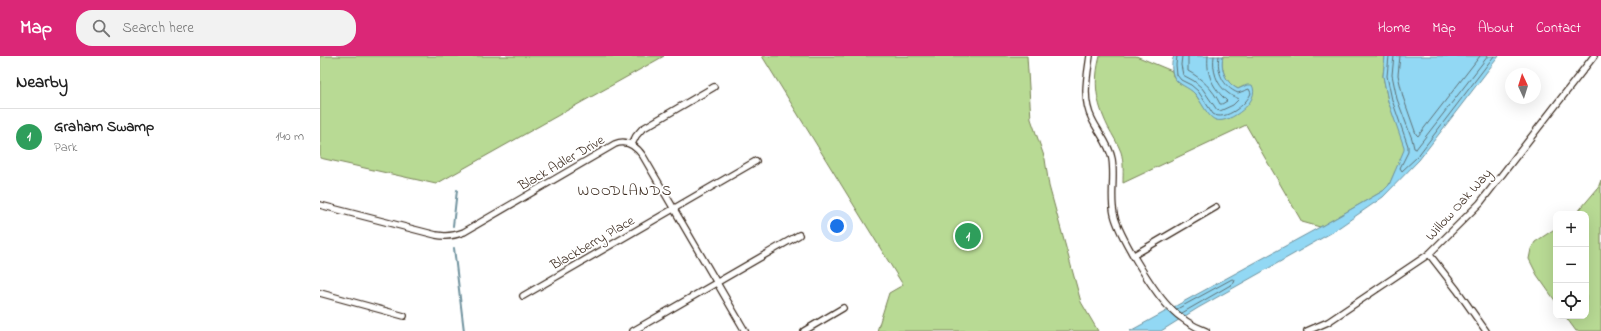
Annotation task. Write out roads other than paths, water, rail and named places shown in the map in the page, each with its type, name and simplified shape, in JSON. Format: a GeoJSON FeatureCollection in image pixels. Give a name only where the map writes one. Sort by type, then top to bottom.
{"type":"FeatureCollection","features":[{"type":"Feature","properties":{"kind":"street"},"geometry":{"type":"LineString","coordinates":[[1090,56],[1085,88],[1087,101],[1091,117],[1107,145],[1112,159],[1114,214],[1121,232],[1134,255],[1167,304],[1184,320],[1206,331]]}},
{"type":"Feature","properties":{"kind":"street","name":"Willow Oak Way"},"geometry":{"type":"LineString","coordinates":[[1307,331],[1328,322],[1429,254],[1480,203],[1594,56]]}},
{"type":"Feature","properties":{"kind":"street"},"geometry":{"type":"LineString","coordinates":[[714,87],[642,129],[632,144],[643,156],[745,331]]}},
{"type":"Feature","properties":{"kind":"street","name":"Black Adler Drive"},"geometry":{"type":"LineString","coordinates":[[320,205],[436,235],[452,236],[464,232],[615,144],[623,142],[632,144]]}},
{"type":"Feature","properties":{"kind":"street","name":"Blackberry Place"},"geometry":{"type":"LineString","coordinates":[[523,296],[756,161]]}},
{"type":"Feature","properties":{"kind":"street"},"geometry":{"type":"LineString","coordinates":[[1134,255],[1216,206]]}},
{"type":"Feature","properties":{"kind":"street"},"geometry":{"type":"LineString","coordinates":[[633,331],[799,235]]}},
{"type":"Feature","properties":{"kind":"street"},"geometry":{"type":"LineString","coordinates":[[1429,254],[1486,331]]}},
{"type":"Feature","properties":{"kind":"street"},"geometry":{"type":"LineString","coordinates":[[320,293],[404,316]]}},
{"type":"Feature","properties":{"kind":"street"},"geometry":{"type":"LineString","coordinates":[[804,331],[843,308]]}},
{"type":"Feature","properties":{"kind":"water"},"geometry":{"type":"Polygon","coordinates":[[[1174,56],[1223,56],[1222,66],[1227,80],[1238,89],[1247,85],[1252,85],[1254,91],[1252,98],[1243,110],[1236,115],[1222,120],[1213,119],[1207,113],[1195,94],[1178,82],[1174,77],[1172,72],[1172,61],[1174,56]]]}},
{"type":"Feature","properties":{"kind":"water"},"geometry":{"type":"Polygon","coordinates":[[[1385,56],[1499,56],[1419,160],[1383,197],[1331,233],[1198,308],[1161,331],[1130,331],[1320,227],[1383,191],[1389,185],[1404,147],[1388,101],[1383,76],[1385,56]]]}},
{"type":"Feature","properties":{"kind":"waterway"},"geometry":{"type":"LineString","coordinates":[[453,226],[457,190]]}},
{"type":"Feature","properties":{"kind":"waterway"},"geometry":{"type":"LineString","coordinates":[[454,248],[464,331]]}},
{"type":"Feature","properties":{"kind":"place","name":"Graham Swamp"},"geometry":{"type":"Point","coordinates":[968,236]}},
{"type":"Feature","properties":{"kind":"district","name":"WOODLANDS"},"geometry":{"type":"Point","coordinates":[625,190]}}]}
